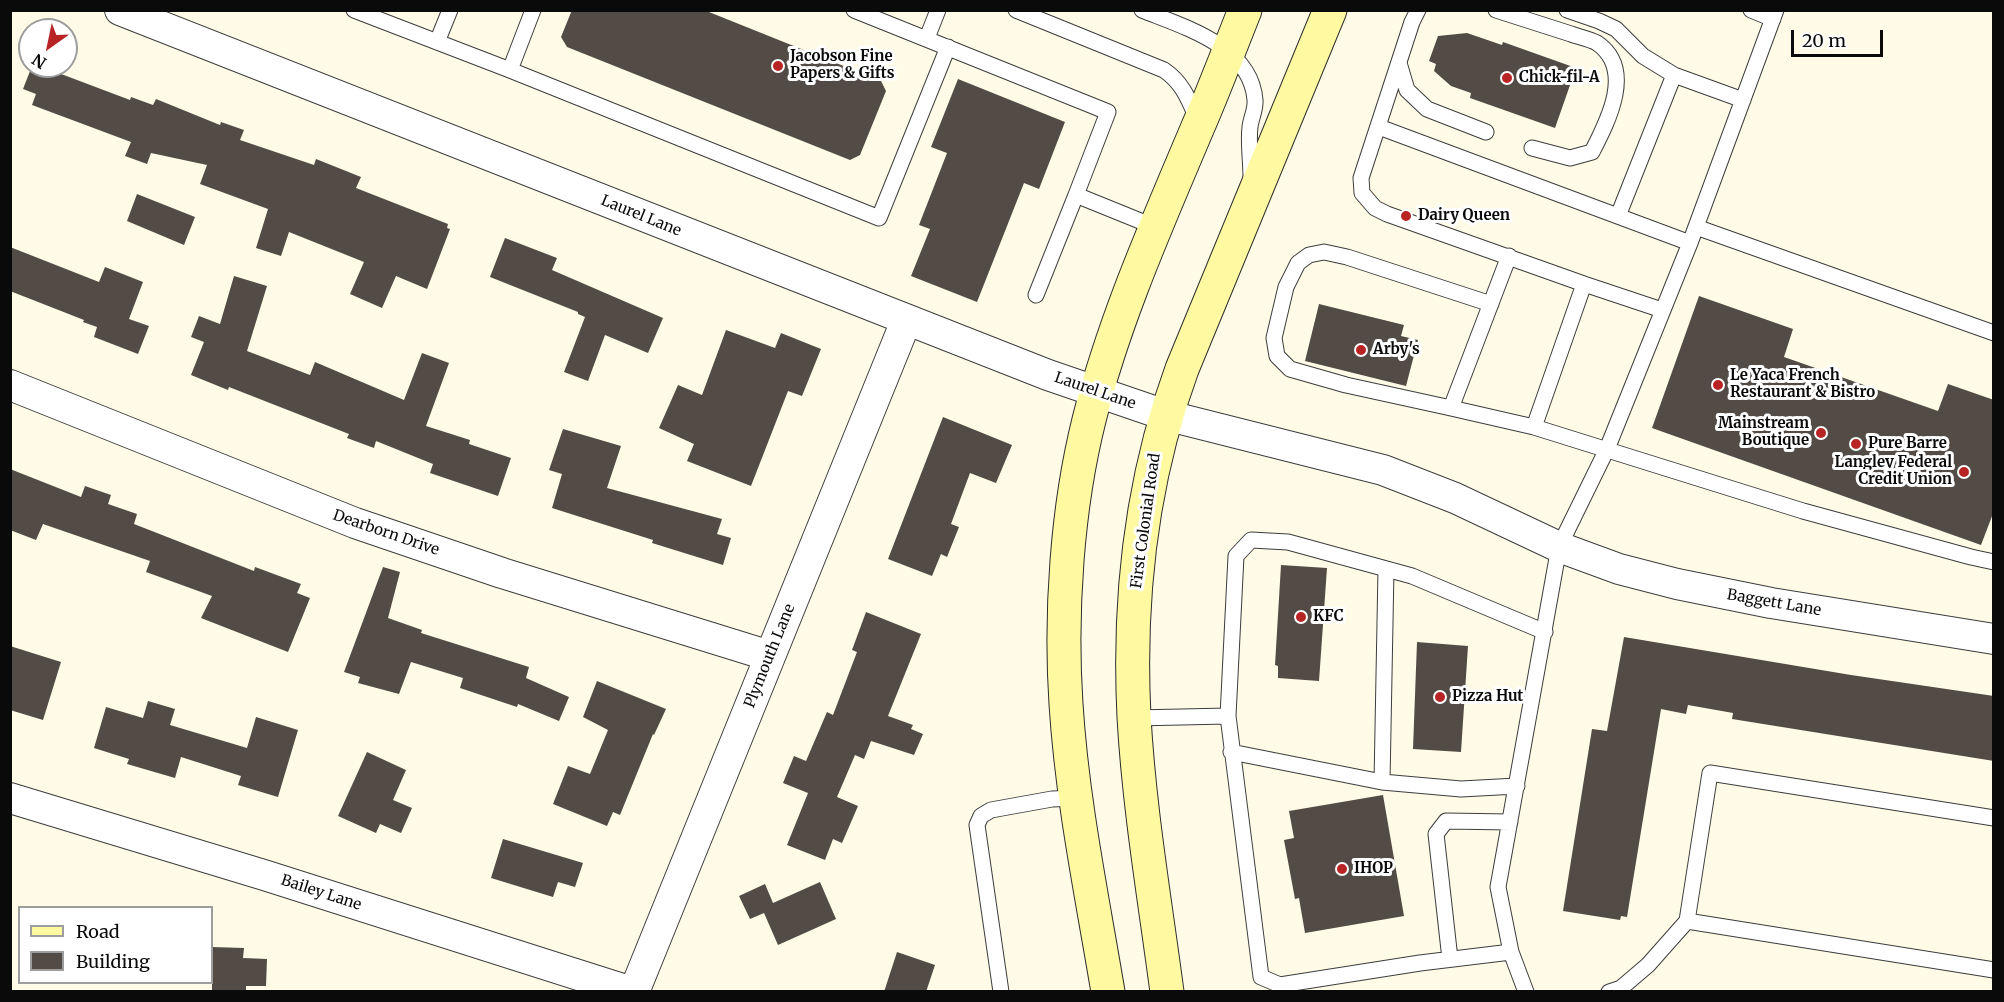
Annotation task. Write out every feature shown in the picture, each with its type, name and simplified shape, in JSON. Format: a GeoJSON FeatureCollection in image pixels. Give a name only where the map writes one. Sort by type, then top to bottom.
{"type":"FeatureCollection","features":[{"type":"Feature","properties":{"kind":"main road"},"geometry":{"type":"LineString","coordinates":[[1108,992],[1076,798],[1066,703],[1065,606],[1076,483],[1096,393],[1155,227],[1245,10]]}},
{"type":"Feature","properties":{"kind":"main road","name":"First Colonial Road"},"geometry":{"type":"LineString","coordinates":[[1167,992],[1138,769],[1134,718],[1134,631],[1138,560],[1147,492],[1166,414],[1206,309],[1330,10]]}},
{"type":"Feature","properties":{"kind":"street","name":"Laurel Lane"},"geometry":{"type":"LineString","coordinates":[[120,10],[906,321],[1096,393],[1166,414],[1383,470],[1455,498],[1559,547]]}},
{"type":"Feature","properties":{"kind":"street","name":"Plymouth Lane"},"geometry":{"type":"LineString","coordinates":[[633,992],[906,321]]}},
{"type":"Feature","properties":{"kind":"street","name":"Dearborn Drive"},"geometry":{"type":"LineString","coordinates":[[10,385],[355,523],[502,573],[770,656]]}},
{"type":"Feature","properties":{"kind":"street","name":"Baggett Lane"},"geometry":{"type":"LineString","coordinates":[[1559,547],[1619,569],[1677,584],[1771,603],[1994,639]]}},
{"type":"Feature","properties":{"kind":"street","name":"Bailey Lane"},"geometry":{"type":"LineString","coordinates":[[10,798],[264,875],[633,992]]}},
{"type":"Feature","properties":{"kind":"lane"},"geometry":{"type":"LineString","coordinates":[[437,42],[450,10]]}},
{"type":"Feature","properties":{"kind":"lane"},"geometry":{"type":"LineString","coordinates":[[510,70],[533,10]]}},
{"type":"Feature","properties":{"kind":"lane"},"geometry":{"type":"LineString","coordinates":[[854,10],[1108,112],[1036,295]]}},
{"type":"Feature","properties":{"kind":"lane"},"geometry":{"type":"LineString","coordinates":[[927,38],[938,10]]}},
{"type":"Feature","properties":{"kind":"lane"},"geometry":{"type":"LineString","coordinates":[[1016,10],[1164,70],[1184,88],[1199,124]]}},
{"type":"Feature","properties":{"kind":"lane"},"geometry":{"type":"LineString","coordinates":[[1142,10],[1198,33],[1228,52],[1250,77],[1254,88],[1255,103],[1250,127],[1252,199]]}},
{"type":"Feature","properties":{"kind":"lane"},"geometry":{"type":"LineString","coordinates":[[1418,10],[1412,22],[1362,178],[1362,193],[1375,207],[1387,214],[1662,310]]}},
{"type":"Feature","properties":{"kind":"lane"},"geometry":{"type":"LineString","coordinates":[[1496,10],[1596,42],[1611,57],[1616,73],[1617,88],[1604,128],[1592,152],[1570,158],[1532,148]]}},
{"type":"Feature","properties":{"kind":"lane"},"geometry":{"type":"LineString","coordinates":[[1567,10],[1616,29],[1643,56],[1674,75],[1743,100]]}},
{"type":"Feature","properties":{"kind":"lane"},"geometry":{"type":"LineString","coordinates":[[1526,992],[1511,952],[1498,887],[1559,547],[1607,449],[1696,228],[1774,15],[1751,10]]}},
{"type":"Feature","properties":{"kind":"lane"},"geometry":{"type":"LineString","coordinates":[[357,11],[879,218],[948,47]]}},
{"type":"Feature","properties":{"kind":"lane"},"geometry":{"type":"LineString","coordinates":[[1399,63],[1407,90],[1427,109],[1486,132]]}},
{"type":"Feature","properties":{"kind":"lane"},"geometry":{"type":"LineString","coordinates":[[1618,216],[1674,75]]}},
{"type":"Feature","properties":{"kind":"lane"},"geometry":{"type":"LineString","coordinates":[[1379,127],[1690,243]]}},
{"type":"Feature","properties":{"kind":"lane"},"geometry":{"type":"LineString","coordinates":[[1076,195],[1155,227]]}},
{"type":"Feature","properties":{"kind":"lane"},"geometry":{"type":"LineString","coordinates":[[1696,228],[1994,333]]}},
{"type":"Feature","properties":{"kind":"lane"},"geometry":{"type":"LineString","coordinates":[[1491,304],[1347,257],[1324,252],[1309,255],[1298,263],[1286,287],[1274,338],[1277,356],[1290,369],[1346,385],[1534,427],[1803,511],[1994,562]]}},
{"type":"Feature","properties":{"kind":"lane"},"geometry":{"type":"LineString","coordinates":[[1451,408],[1509,256]]}},
{"type":"Feature","properties":{"kind":"lane"},"geometry":{"type":"LineString","coordinates":[[1534,427],[1584,284]]}},
{"type":"Feature","properties":{"kind":"lane"},"geometry":{"type":"LineString","coordinates":[[1511,952],[1280,985],[1261,977],[1228,716],[1236,556],[1251,540],[1288,542],[1412,576],[1545,632]]}},
{"type":"Feature","properties":{"kind":"lane"},"geometry":{"type":"LineString","coordinates":[[1382,782],[1386,569]]}},
{"type":"Feature","properties":{"kind":"lane"},"geometry":{"type":"LineString","coordinates":[[1134,718],[1228,716]]}},
{"type":"Feature","properties":{"kind":"lane"},"geometry":{"type":"LineString","coordinates":[[1231,752],[1382,782],[1461,789],[1517,786]]}},
{"type":"Feature","properties":{"kind":"lane"},"geometry":{"type":"LineString","coordinates":[[1609,992],[1621,988],[1648,965],[1687,921],[1710,773],[1994,818]]}},
{"type":"Feature","properties":{"kind":"lane"},"geometry":{"type":"LineString","coordinates":[[1001,992],[977,825],[981,816],[991,810],[1052,799],[1076,798]]}},
{"type":"Feature","properties":{"kind":"lane"},"geometry":{"type":"LineString","coordinates":[[1450,959],[1436,834],[1446,821],[1510,822]]}},
{"type":"Feature","properties":{"kind":"lane"},"geometry":{"type":"LineString","coordinates":[[1687,921],[1994,970]]}},
{"type":"Feature","properties":{"kind":"building"},"geometry":{"type":"Polygon","coordinates":[[[572,10],[704,10],[881,81],[886,91],[860,155],[850,160],[567,47],[561,37],[572,10]]]}},
{"type":"Feature","properties":{"kind":"building","name":"Chick-fil-A"},"geometry":{"type":"Polygon","coordinates":[[[1467,33],[1502,45],[1503,42],[1576,68],[1555,128],[1470,98],[1471,93],[1451,86],[1434,71],[1436,64],[1429,61],[1438,36],[1467,33]]]}},
{"type":"Feature","properties":{"kind":"building"},"geometry":{"type":"Polygon","coordinates":[[[27,78],[72,78],[130,100],[131,97],[153,105],[156,99],[220,125],[221,122],[244,130],[240,140],[314,165],[316,159],[361,177],[356,188],[448,224],[447,228],[450,229],[427,289],[396,276],[382,308],[350,294],[364,262],[289,232],[281,256],[256,248],[268,209],[200,184],[207,165],[151,153],[147,164],[125,156],[131,142],[32,105],[36,94],[23,89],[27,78]]]}},
{"type":"Feature","properties":{"kind":"building"},"geometry":{"type":"Polygon","coordinates":[[[958,79],[1065,122],[1039,189],[1024,183],[977,302],[911,276],[930,229],[919,225],[947,153],[931,147],[958,79]]]}},
{"type":"Feature","properties":{"kind":"building"},"geometry":{"type":"Polygon","coordinates":[[[137,194],[195,217],[184,245],[127,221],[137,194]]]}},
{"type":"Feature","properties":{"kind":"building"},"geometry":{"type":"Polygon","coordinates":[[[505,238],[557,258],[552,270],[663,318],[648,353],[605,335],[588,381],[564,372],[585,317],[578,312],[490,277],[505,238]]]}},
{"type":"Feature","properties":{"kind":"building"},"geometry":{"type":"Polygon","coordinates":[[[10,247],[99,282],[105,267],[143,282],[129,319],[149,326],[138,354],[94,337],[97,327],[83,322],[84,320],[10,291],[10,247]]]}},
{"type":"Feature","properties":{"kind":"building"},"geometry":{"type":"Polygon","coordinates":[[[234,276],[267,286],[247,351],[310,375],[315,362],[404,400],[422,353],[449,363],[426,426],[470,440],[469,444],[511,458],[498,496],[430,473],[433,464],[376,441],[374,448],[347,438],[349,434],[229,387],[228,390],[191,375],[204,342],[191,337],[199,316],[220,324],[234,276]]]}},
{"type":"Feature","properties":{"kind":"building"},"geometry":{"type":"Polygon","coordinates":[[[1699,296],[1793,329],[1784,357],[1938,411],[1948,384],[1994,400],[1994,511],[1981,545],[1652,428],[1699,296]]]}},
{"type":"Feature","properties":{"kind":"building","name":"Arby's"},"geometry":{"type":"Polygon","coordinates":[[[1319,304],[1404,325],[1401,336],[1418,340],[1406,386],[1305,361],[1319,304]]]}},
{"type":"Feature","properties":{"kind":"building"},"geometry":{"type":"Polygon","coordinates":[[[726,330],[775,348],[781,333],[821,349],[802,396],[788,391],[751,486],[687,461],[694,444],[659,428],[678,385],[702,395],[726,330]]]}},
{"type":"Feature","properties":{"kind":"building"},"geometry":{"type":"Polygon","coordinates":[[[943,417],[1012,445],[996,483],[970,473],[951,524],[959,527],[947,557],[941,554],[932,576],[888,559],[943,417]]]}},
{"type":"Feature","properties":{"kind":"building"},"geometry":{"type":"Polygon","coordinates":[[[563,429],[621,446],[607,488],[722,519],[717,534],[731,538],[723,565],[552,508],[562,474],[549,470],[563,429]]]}},
{"type":"Feature","properties":{"kind":"building"},"geometry":{"type":"Polygon","coordinates":[[[10,469],[81,497],[85,486],[111,495],[108,504],[137,514],[134,524],[254,571],[255,567],[301,584],[297,593],[310,598],[288,652],[201,618],[212,596],[146,572],[150,561],[43,524],[36,540],[10,530],[10,469]]]}},
{"type":"Feature","properties":{"kind":"building","name":"KFC"},"geometry":{"type":"Polygon","coordinates":[[[1281,565],[1327,568],[1319,681],[1278,678],[1278,666],[1275,665],[1281,565]]]}},
{"type":"Feature","properties":{"kind":"building"},"geometry":{"type":"Polygon","coordinates":[[[383,567],[400,572],[388,618],[422,630],[421,633],[529,667],[526,678],[569,697],[559,721],[518,704],[517,707],[460,688],[463,678],[411,662],[399,694],[358,683],[360,677],[344,672],[383,567]]]}},
{"type":"Feature","properties":{"kind":"building"},"geometry":{"type":"Polygon","coordinates":[[[866,612],[921,634],[888,716],[913,725],[911,729],[923,734],[914,755],[871,741],[864,759],[855,755],[837,797],[858,806],[842,843],[833,839],[825,860],[787,845],[808,793],[783,783],[794,756],[806,761],[827,712],[833,715],[857,652],[852,650],[866,612]]]}},
{"type":"Feature","properties":{"kind":"building"},"geometry":{"type":"Polygon","coordinates":[[[1624,637],[1994,696],[1994,761],[1732,719],[1733,713],[1688,705],[1686,714],[1661,709],[1627,917],[1621,916],[1620,920],[1563,911],[1592,729],[1607,731],[1624,637]]]}},
{"type":"Feature","properties":{"kind":"building","name":"Pizza Hut"},"geometry":{"type":"Polygon","coordinates":[[[1417,642],[1468,646],[1461,752],[1413,749],[1417,642]]]}},
{"type":"Feature","properties":{"kind":"building"},"geometry":{"type":"Polygon","coordinates":[[[10,646],[61,662],[43,720],[10,710],[10,646]]]}},
{"type":"Feature","properties":{"kind":"building"},"geometry":{"type":"Polygon","coordinates":[[[597,681],[666,709],[653,734],[620,815],[613,812],[607,826],[553,804],[568,766],[590,774],[608,730],[583,717],[597,681]]]}},
{"type":"Feature","properties":{"kind":"building"},"geometry":{"type":"Polygon","coordinates":[[[148,701],[175,709],[170,725],[247,748],[256,717],[298,730],[278,797],[238,785],[241,776],[181,757],[175,778],[127,764],[129,759],[94,748],[106,707],[143,718],[148,701]]]}},
{"type":"Feature","properties":{"kind":"building"},"geometry":{"type":"Polygon","coordinates":[[[367,752],[406,770],[393,800],[412,808],[401,833],[380,824],[376,833],[338,816],[367,752]]]}},
{"type":"Feature","properties":{"kind":"building","name":"IHOP"},"geometry":{"type":"Polygon","coordinates":[[[1383,795],[1404,916],[1305,933],[1299,898],[1295,899],[1284,840],[1294,838],[1289,811],[1383,795]]]}},
{"type":"Feature","properties":{"kind":"building"},"geometry":{"type":"Polygon","coordinates":[[[503,839],[583,863],[575,887],[558,882],[553,897],[491,878],[503,839]]]}},
{"type":"Feature","properties":{"kind":"building"},"geometry":{"type":"Polygon","coordinates":[[[820,882],[836,919],[778,945],[764,913],[750,919],[739,896],[765,884],[773,903],[820,882]]]}},
{"type":"Feature","properties":{"kind":"building"},"geometry":{"type":"Polygon","coordinates":[[[213,947],[244,948],[243,958],[267,959],[266,986],[246,986],[246,992],[212,992],[213,947]]]}},
{"type":"Feature","properties":{"kind":"building"},"geometry":{"type":"Polygon","coordinates":[[[897,952],[935,965],[926,992],[884,992],[897,952]]]}},
{"type":"Feature","properties":{"kind":"place","name":"Jacobson Fine Papers & Gifts"},"geometry":{"type":"Point","coordinates":[778,66]}},
{"type":"Feature","properties":{"kind":"place","name":"Chick-fil-A"},"geometry":{"type":"Point","coordinates":[1507,78]}},
{"type":"Feature","properties":{"kind":"place","name":"Dairy Queen"},"geometry":{"type":"Point","coordinates":[1406,216]}},
{"type":"Feature","properties":{"kind":"place","name":"Arby's"},"geometry":{"type":"Point","coordinates":[1361,350]}},
{"type":"Feature","properties":{"kind":"place","name":"Le Yaca French Restaurant & Bistro"},"geometry":{"type":"Point","coordinates":[1718,385]}},
{"type":"Feature","properties":{"kind":"place","name":"Mainstream Boutique"},"geometry":{"type":"Point","coordinates":[1821,433]}},
{"type":"Feature","properties":{"kind":"place","name":"Pure Barre"},"geometry":{"type":"Point","coordinates":[1856,444]}},
{"type":"Feature","properties":{"kind":"place","name":"Langley Federal Credit Union"},"geometry":{"type":"Point","coordinates":[1964,472]}},
{"type":"Feature","properties":{"kind":"place","name":"KFC"},"geometry":{"type":"Point","coordinates":[1301,617]}},
{"type":"Feature","properties":{"kind":"place","name":"Pizza Hut"},"geometry":{"type":"Point","coordinates":[1440,697]}},
{"type":"Feature","properties":{"kind":"place","name":"IHOP"},"geometry":{"type":"Point","coordinates":[1342,869]}}]}
